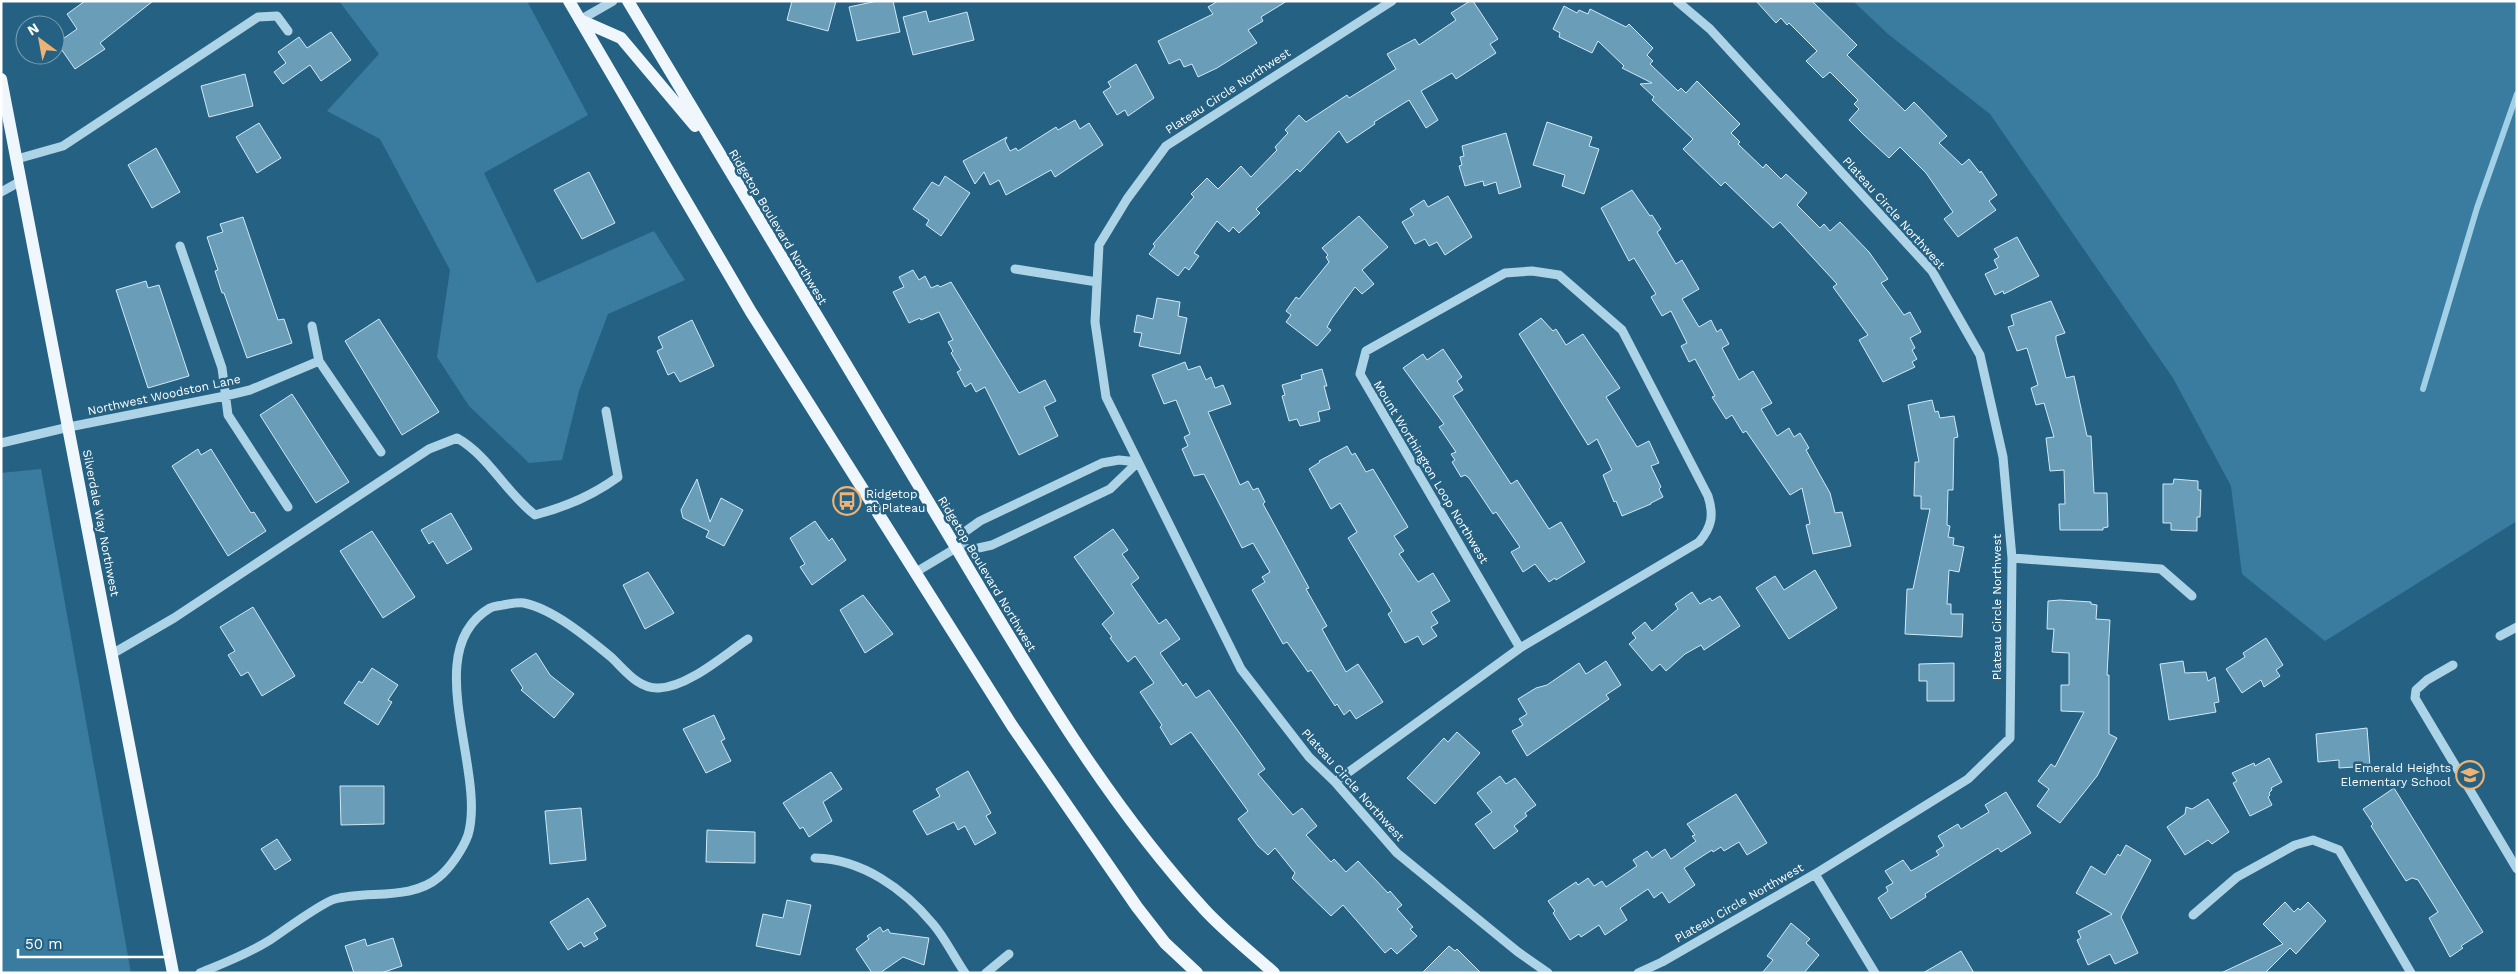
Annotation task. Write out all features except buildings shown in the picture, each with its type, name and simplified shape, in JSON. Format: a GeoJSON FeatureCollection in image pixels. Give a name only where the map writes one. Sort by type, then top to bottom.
{"type":"FeatureCollection","features":[{"type":"Feature","properties":{"kind":"main road"},"geometry":{"type":"LineString","coordinates":[[569,1],[751,312],[1013,727],[1074,818],[1143,914],[1166,942],[1197,973]]}},
{"type":"Feature","properties":{"kind":"main road","name":"Ridgetop Boulevard Northwest"},"geometry":{"type":"LineString","coordinates":[[628,1],[1056,715],[1144,838],[1205,911],[1274,973]]}},
{"type":"Feature","properties":{"kind":"main road"},"geometry":{"type":"LineString","coordinates":[[580,20],[620,38],[720,157]]}},
{"type":"Feature","properties":{"kind":"main road","name":"Silverdale Way Northwest"},"geometry":{"type":"LineString","coordinates":[[1,79],[173,973]]}},
{"type":"Feature","properties":{"kind":"street"},"geometry":{"type":"LineString","coordinates":[[580,20],[613,1]]}},
{"type":"Feature","properties":{"kind":"street","name":"Plateau Circle Northwest"},"geometry":{"type":"LineString","coordinates":[[1392,1],[1166,146],[1127,199],[1099,245],[1095,322],[1106,396],[1242,669],[1310,757],[1335,782],[1397,853],[1518,952],[1548,973]]}},
{"type":"Feature","properties":{"kind":"street","name":"Plateau Circle Northwest"},"geometry":{"type":"LineString","coordinates":[[1638,973],[1662,962],[1815,874],[1968,779],[2010,738],[2012,558],[2003,457],[1980,355],[1932,271],[1710,29],[1677,1]]}},
{"type":"Feature","properties":{"kind":"street"},"geometry":{"type":"LineString","coordinates":[[16,158],[63,146],[258,17],[277,16],[288,31]]}},
{"type":"Feature","properties":{"kind":"street"},"geometry":{"type":"LineString","coordinates":[[1,192],[21,181]]}},
{"type":"Feature","properties":{"kind":"street"},"geometry":{"type":"LineString","coordinates":[[180,246],[222,368],[228,416],[288,508]]}},
{"type":"Feature","properties":{"kind":"street"},"geometry":{"type":"LineString","coordinates":[[1015,269],[1097,282]]}},
{"type":"Feature","properties":{"kind":"street","name":"Mount Worthington Loop Northwest"},"geometry":{"type":"LineString","coordinates":[[1335,782],[1520,648],[1698,542],[1707,533],[1713,515],[1708,496],[1622,330],[1559,275],[1532,271],[1505,273],[1366,351],[1360,374],[1520,648]]}},
{"type":"Feature","properties":{"kind":"street"},"geometry":{"type":"LineString","coordinates":[[312,326],[319,361],[381,452]]}},
{"type":"Feature","properties":{"kind":"street","name":"Northwest Woodston Lane"},"geometry":{"type":"LineString","coordinates":[[1,443],[250,390],[319,361]]}},
{"type":"Feature","properties":{"kind":"street"},"geometry":{"type":"LineString","coordinates":[[112,654],[174,618],[429,449],[457,438],[472,447],[518,502],[535,516],[566,507],[598,491],[618,477],[606,411]]}},
{"type":"Feature","properties":{"kind":"street"},"geometry":{"type":"LineString","coordinates":[[916,572],[956,548],[966,531],[988,516],[1102,464],[1119,460],[1138,462]]}},
{"type":"Feature","properties":{"kind":"street"},"geometry":{"type":"LineString","coordinates":[[956,548],[974,548],[992,544],[1094,497],[1110,489],[1138,462]]}},
{"type":"Feature","properties":{"kind":"street"},"geometry":{"type":"LineString","coordinates":[[2012,558],[2161,569],[2192,596]]}},
{"type":"Feature","properties":{"kind":"street"},"geometry":{"type":"LineString","coordinates":[[200,973],[239,957],[334,899],[404,892],[423,886],[439,877],[451,862],[468,835],[472,801],[456,677],[458,650],[473,623],[492,607],[522,602],[553,614],[610,656],[640,684],[658,689],[682,684],[748,640]]}},
{"type":"Feature","properties":{"kind":"street"},"geometry":{"type":"LineString","coordinates":[[2500,636],[2517,627]]}},
{"type":"Feature","properties":{"kind":"street"},"geometry":{"type":"LineString","coordinates":[[2454,664],[2427,680],[2416,690],[2415,698],[2517,869]]}},
{"type":"Feature","properties":{"kind":"street"},"geometry":{"type":"LineString","coordinates":[[2193,915],[2237,877],[2295,845],[2313,840],[2339,850],[2411,973]]}},
{"type":"Feature","properties":{"kind":"street"},"geometry":{"type":"LineString","coordinates":[[815,858],[830,859],[861,868],[887,881],[915,904],[934,925],[965,973]]}},
{"type":"Feature","properties":{"kind":"street"},"geometry":{"type":"LineString","coordinates":[[1815,874],[1875,973]]}},
{"type":"Feature","properties":{"kind":"street"},"geometry":{"type":"LineString","coordinates":[[986,973],[1009,954]]}},
{"type":"Feature","properties":{"kind":"shaded area"},"geometry":{"type":"Polygon","coordinates":[[[339,1],[527,1],[588,115],[484,173],[537,283],[654,231],[685,280],[608,314],[579,391],[562,460],[529,463],[469,406],[437,357],[450,270],[380,139],[327,111],[379,54],[339,1]]]}},
{"type":"Feature","properties":{"kind":"shaded area"},"geometry":{"type":"Polygon","coordinates":[[[1853,1],[2517,1],[2517,521],[2325,641],[2242,574],[2231,486],[2173,378],[1990,114],[1888,34],[1853,1]]]}},
{"type":"Feature","properties":{"kind":"shaded area"},"geometry":{"type":"Polygon","coordinates":[[[41,469],[131,973],[1,973],[1,473],[41,469]]]}},
{"type":"Feature","properties":{"kind":"waterway"},"geometry":{"type":"LineString","coordinates":[[2423,389],[2477,208],[2517,94]]}},
{"type":"Feature","properties":{"kind":"place","name":"Ridgetop at Plateau"},"geometry":{"type":"Point","coordinates":[847,501]}},
{"type":"Feature","properties":{"kind":"place","name":"Emerald Heights Elementary School"},"geometry":{"type":"Point","coordinates":[2470,775]}}]}
